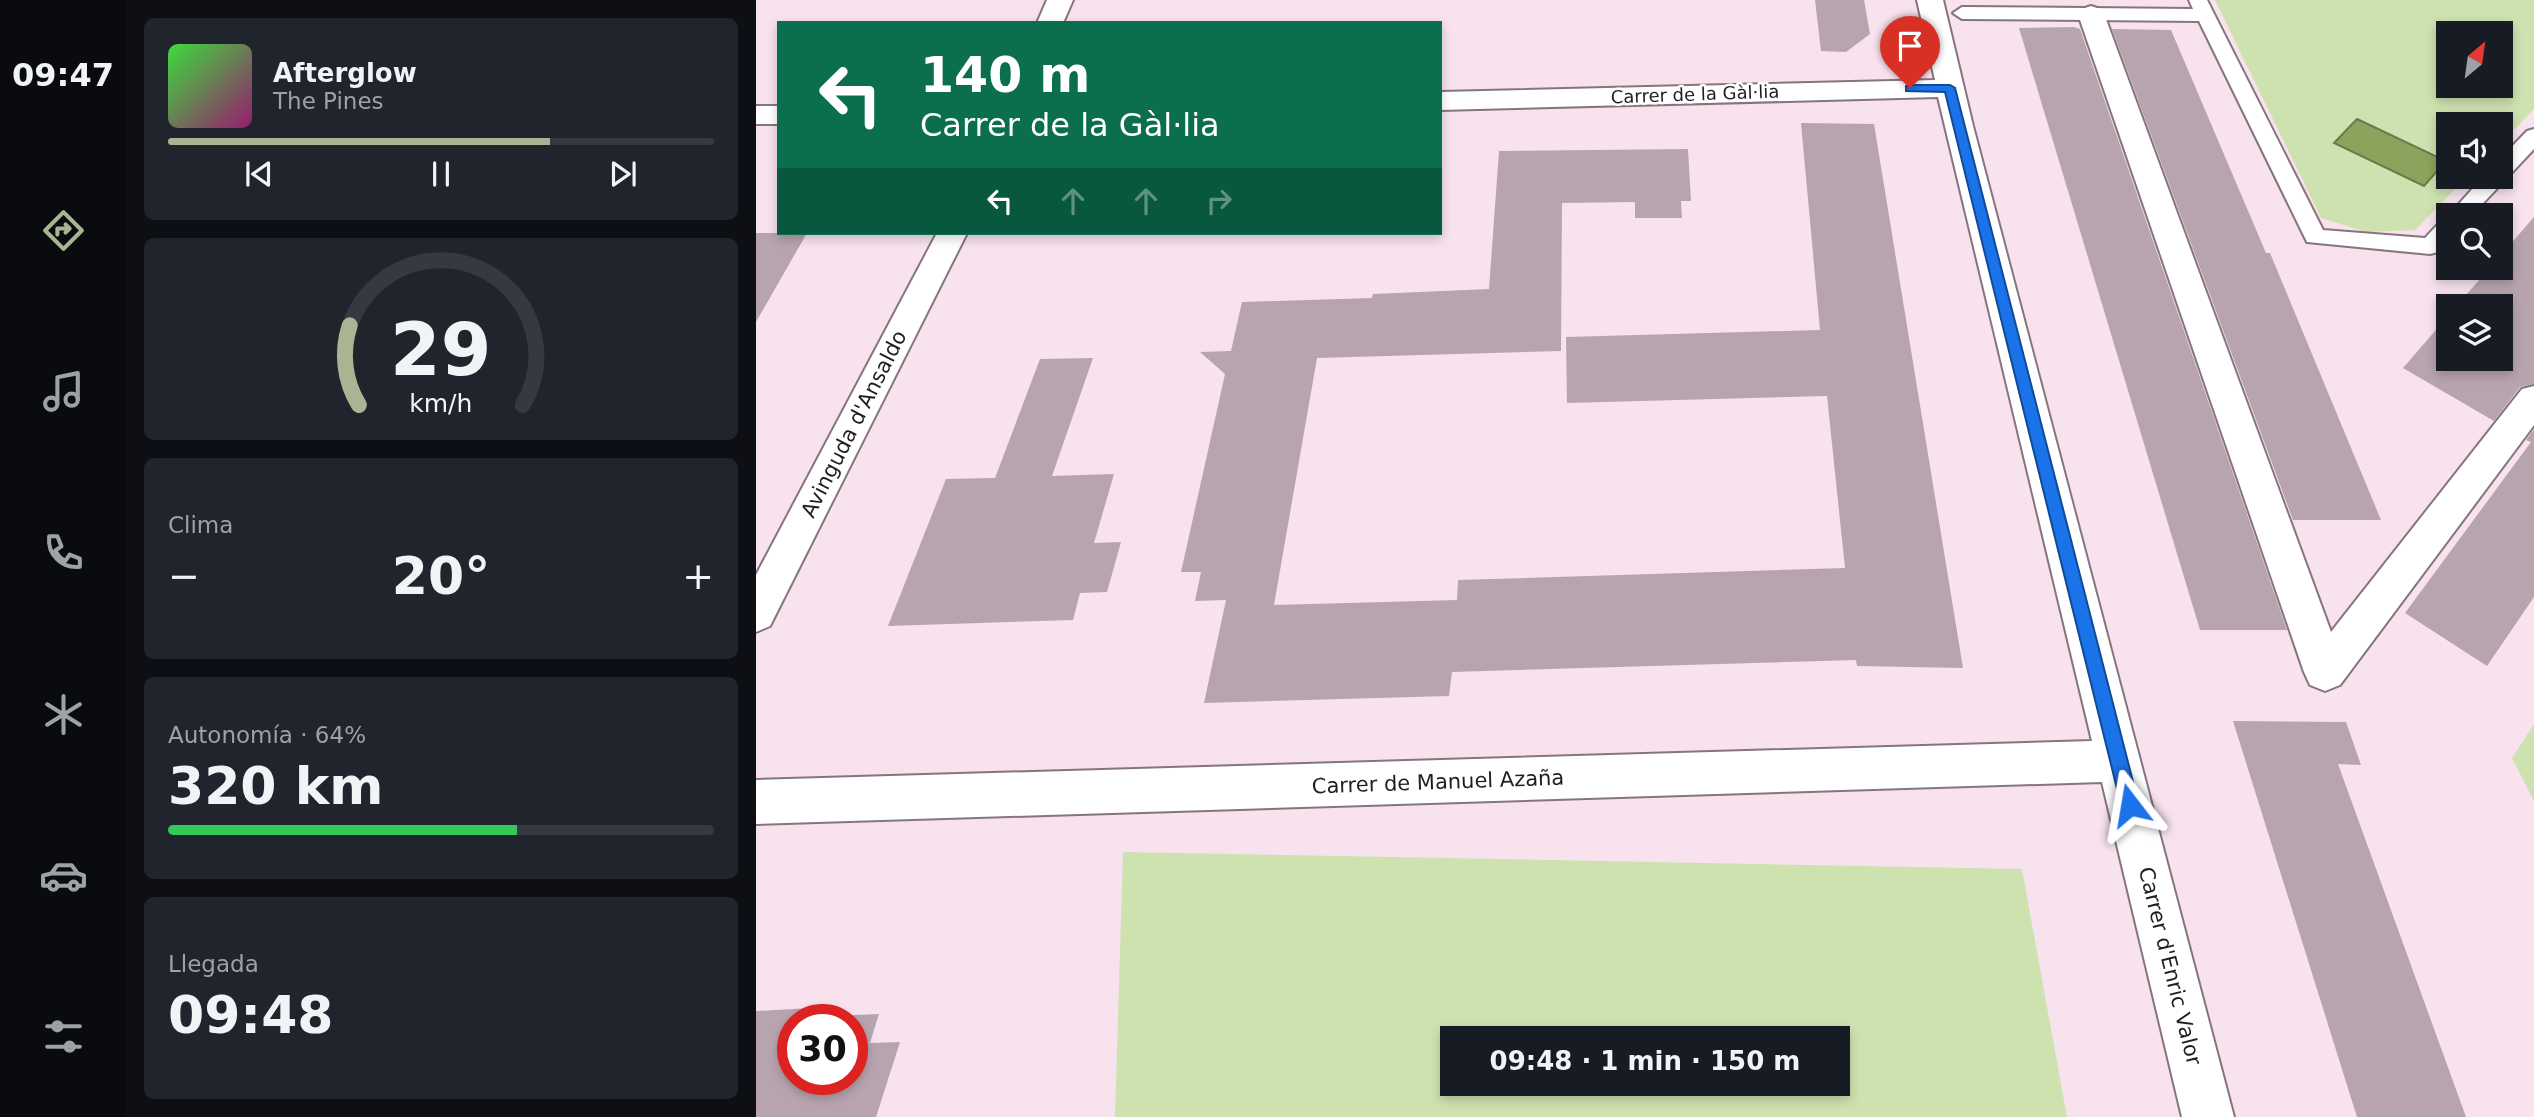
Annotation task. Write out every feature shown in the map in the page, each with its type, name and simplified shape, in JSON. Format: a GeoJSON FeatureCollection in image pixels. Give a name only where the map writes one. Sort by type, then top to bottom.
{"type":"FeatureCollection","features":[{"type":"Feature","properties":{"kind":"street"},"geometry":{"type":"LineString","coordinates":[[1051,21],[1060,0]]}},
{"type":"Feature","properties":{"kind":"street","name":"Carrer d'Enric Valor"},"geometry":{"type":"LineString","coordinates":[[1946,7],[1950,88],[2207,1117]]}},
{"type":"Feature","properties":{"kind":"street"},"geometry":{"type":"LineString","coordinates":[[2091,14],[2325,672],[2534,399]]}},
{"type":"Feature","properties":{"kind":"street","name":"Carrer de la Gàl·lia"},"geometry":{"type":"LineString","coordinates":[[1442,101],[1950,88]]}},
{"type":"Feature","properties":{"kind":"street"},"geometry":{"type":"LineString","coordinates":[[756,115],[777,115]]}},
{"type":"Feature","properties":{"kind":"street","name":"Avinguda d'Ansaldo"},"geometry":{"type":"LineString","coordinates":[[756,614],[951,235]]}},
{"type":"Feature","properties":{"kind":"street","name":"Carrer de Manuel Azaña"},"geometry":{"type":"LineString","coordinates":[[756,802],[2119,761]]}},
{"type":"Feature","properties":{"kind":"lane"},"geometry":{"type":"LineString","coordinates":[[1946,7],[2091,14],[2201,7],[2315,237],[2430,246],[2436,240]]}},
{"type":"Feature","properties":{"kind":"lane"},"geometry":{"type":"LineString","coordinates":[[2513,158],[2534,136]]}},
{"type":"Feature","properties":{"kind":"lane"},"geometry":{"type":"LineString","coordinates":[[2470,203],[2484,189]]}},
{"type":"Feature","properties":{"kind":"shaded area"},"geometry":{"type":"Polygon","coordinates":[[[2215,0],[2534,0],[2534,109],[2513,131],[2513,112],[2436,112],[2436,189],[2455,189],[2441,203],[2436,203],[2436,209],[2415,230],[2366,232],[2321,218],[2215,0]]]}},
{"type":"Feature","properties":{"kind":"shaded area"},"geometry":{"type":"Polygon","coordinates":[[[2357,119],[2436,156],[2436,172],[2424,186],[2334,143],[2357,119]]]}},
{"type":"Feature","properties":{"kind":"shaded area"},"geometry":{"type":"Polygon","coordinates":[[[2534,724],[2534,801],[2512,758],[2534,724]]]}},
{"type":"Feature","properties":{"kind":"shaded area"},"geometry":{"type":"Polygon","coordinates":[[[1123,852],[2022,869],[2067,1117],[1115,1117],[1123,852]]]}},
{"type":"Feature","properties":{"kind":"building"},"geometry":{"type":"Polygon","coordinates":[[[1815,0],[1864,0],[1870,34],[1846,52],[1821,51],[1815,0]]]}},
{"type":"Feature","properties":{"kind":"building"},"geometry":{"type":"Polygon","coordinates":[[[2019,28],[2080,29],[2287,630],[2200,630],[2019,28]]]}},
{"type":"Feature","properties":{"kind":"building"},"geometry":{"type":"Polygon","coordinates":[[[2112,29],[2171,30],[2266,253],[2270,253],[2381,520],[2293,520],[2112,29]]]}},
{"type":"Feature","properties":{"kind":"building"},"geometry":{"type":"Polygon","coordinates":[[[1801,123],[1874,124],[1963,668],[1857,666],[1856,660],[1452,672],[1449,696],[1204,703],[1226,600],[1195,601],[1201,572],[1181,572],[1225,374],[1200,352],[1231,351],[1242,302],[1372,298],[1373,294],[1489,289],[1499,151],[1688,149],[1691,201],[1681,201],[1682,218],[1635,218],[1635,202],[1562,203],[1561,351],[1317,358],[1274,605],[1457,600],[1458,580],[1845,568],[1827,396],[1567,403],[1566,337],[1820,330],[1801,123]]]}},
{"type":"Feature","properties":{"kind":"building"},"geometry":{"type":"Polygon","coordinates":[[[2534,217],[2534,384],[2520,387],[2494,421],[2403,368],[2436,330],[2436,371],[2513,371],[2513,294],[2467,294],[2479,280],[2513,280],[2513,241],[2534,217]]]}},
{"type":"Feature","properties":{"kind":"building"},"geometry":{"type":"Polygon","coordinates":[[[756,233],[806,235],[756,322],[756,233]]]}},
{"type":"Feature","properties":{"kind":"building"},"geometry":{"type":"Polygon","coordinates":[[[1093,358],[1052,476],[1114,474],[1094,543],[1121,542],[1107,592],[1080,593],[1073,620],[888,626],[946,479],[995,478],[1040,359],[1093,358]]]}},
{"type":"Feature","properties":{"kind":"building"},"geometry":{"type":"Polygon","coordinates":[[[2534,429],[2534,597],[2487,666],[2405,613],[2531,442],[2526,440],[2534,429]]]}},
{"type":"Feature","properties":{"kind":"building"},"geometry":{"type":"Polygon","coordinates":[[[2233,721],[2346,722],[2361,765],[2338,764],[2466,1117],[2357,1117],[2233,721]]]}},
{"type":"Feature","properties":{"kind":"building"},"geometry":{"type":"Polygon","coordinates":[[[777,1010],[777,1095],[868,1095],[868,1014],[879,1014],[870,1043],[900,1042],[876,1117],[756,1117],[756,1011],[777,1010]]]}},
{"type":"Feature","properties":{"kind":"route"},"geometry":{"type":"LineString","coordinates":[[1910,88],[1950,88],[2130,805]]}}]}
